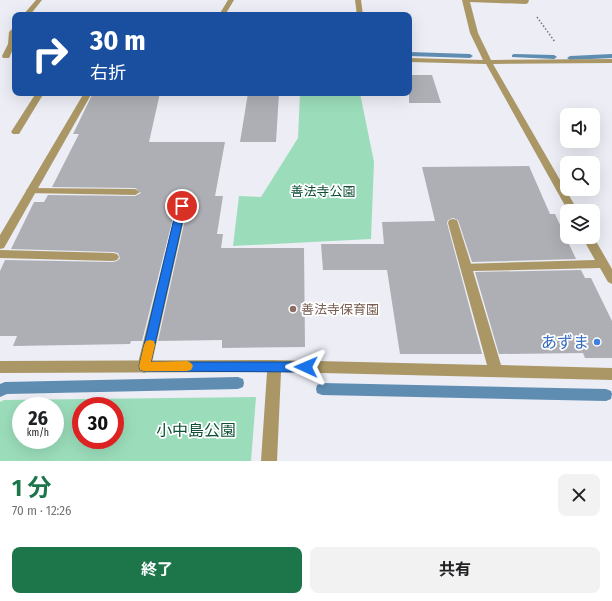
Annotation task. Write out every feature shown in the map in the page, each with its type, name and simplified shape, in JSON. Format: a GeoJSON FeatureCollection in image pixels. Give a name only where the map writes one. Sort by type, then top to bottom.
{"type":"FeatureCollection","features":[{"type":"Feature","properties":{"kind":"street"},"geometry":{"type":"LineString","coordinates":[[29,12],[39,0]]}},
{"type":"Feature","properties":{"kind":"street"},"geometry":{"type":"LineString","coordinates":[[224,12],[230,0]]}},
{"type":"Feature","properties":{"kind":"street"},"geometry":{"type":"LineString","coordinates":[[358,0],[360,12]]}},
{"type":"Feature","properties":{"kind":"street"},"geometry":{"type":"LineString","coordinates":[[526,1],[466,0],[474,33],[487,62],[569,204]]}},
{"type":"Feature","properties":{"kind":"street"},"geometry":{"type":"LineString","coordinates":[[3,56],[12,44]]}},
{"type":"Feature","properties":{"kind":"street"},"geometry":{"type":"LineString","coordinates":[[412,60],[487,62],[612,61]]}},
{"type":"Feature","properties":{"kind":"street"},"geometry":{"type":"LineString","coordinates":[[16,132],[38,96]]}},
{"type":"Feature","properties":{"kind":"street"},"geometry":{"type":"LineString","coordinates":[[0,245],[86,96]]}},
{"type":"Feature","properties":{"kind":"street"},"geometry":{"type":"LineString","coordinates":[[31,191],[135,192]]}},
{"type":"Feature","properties":{"kind":"street"},"geometry":{"type":"LineString","coordinates":[[144,366],[182,206]]}},
{"type":"Feature","properties":{"kind":"street"},"geometry":{"type":"LineString","coordinates":[[454,223],[496,371]]}},
{"type":"Feature","properties":{"kind":"street"},"geometry":{"type":"LineString","coordinates":[[592,244],[612,279]]}},
{"type":"Feature","properties":{"kind":"street"},"geometry":{"type":"LineString","coordinates":[[0,254],[113,257]]}},
{"type":"Feature","properties":{"kind":"street"},"geometry":{"type":"LineString","coordinates":[[466,267],[603,264]]}},
{"type":"Feature","properties":{"kind":"street"},"geometry":{"type":"LineString","coordinates":[[269,461],[274,366]]}},
{"type":"Feature","properties":{"kind":"street"},"geometry":{"type":"LineString","coordinates":[[0,367],[274,366],[612,374]]}},
{"type":"Feature","properties":{"kind":"path"},"geometry":{"type":"LineString","coordinates":[[526,1],[555,43]]}},
{"type":"Feature","properties":{"kind":"green space","name":"善法寺公園"},"geometry":{"type":"Polygon","coordinates":[[[300,96],[361,96],[374,162],[371,239],[233,246],[239,196],[261,197],[298,138],[300,96]]]}},
{"type":"Feature","properties":{"kind":"green space","name":"小中島公園"},"geometry":{"type":"Polygon","coordinates":[[[256,397],[251,461],[0,461],[0,402],[4,400],[12,400],[12,449],[64,449],[64,399],[72,399],[72,449],[124,449],[124,399],[256,397]]]}},
{"type":"Feature","properties":{"kind":"building"},"geometry":{"type":"Polygon","coordinates":[[[412,75],[432,75],[441,103],[409,103],[409,96],[412,96],[412,75]]]}},
{"type":"Feature","properties":{"kind":"building"},"geometry":{"type":"Polygon","coordinates":[[[92,96],[159,96],[149,142],[225,142],[215,196],[223,196],[217,234],[223,234],[221,248],[304,248],[305,347],[222,348],[222,340],[158,341],[188,206],[186,203],[182,202],[178,203],[176,206],[142,341],[131,341],[130,344],[13,346],[17,336],[0,336],[0,271],[5,260],[113,262],[120,258],[118,253],[113,252],[11,249],[34,202],[44,202],[48,195],[135,196],[141,193],[135,188],[52,187],[79,134],[73,134],[92,96]]]}},
{"type":"Feature","properties":{"kind":"building"},"geometry":{"type":"Polygon","coordinates":[[[248,96],[279,96],[276,142],[240,142],[248,96]]]}},
{"type":"Feature","properties":{"kind":"building"},"geometry":{"type":"Polygon","coordinates":[[[529,166],[550,214],[555,214],[560,225],[560,244],[569,244],[576,259],[472,262],[458,220],[453,218],[448,220],[447,223],[482,354],[400,354],[387,270],[323,270],[321,244],[384,244],[382,222],[435,221],[422,167],[529,166]]]}},
{"type":"Feature","properties":{"kind":"building"},"geometry":{"type":"Polygon","coordinates":[[[581,270],[585,278],[591,278],[612,321],[612,358],[585,358],[583,353],[499,354],[475,272],[581,270]]]}},
{"type":"Feature","properties":{"kind":"waterway"},"geometry":{"type":"LineString","coordinates":[[412,54],[470,56]]}},
{"type":"Feature","properties":{"kind":"waterway"},"geometry":{"type":"LineString","coordinates":[[514,56],[554,57]]}},
{"type":"Feature","properties":{"kind":"waterway"},"geometry":{"type":"LineString","coordinates":[[570,58],[612,56]]}},
{"type":"Feature","properties":{"kind":"waterway"},"geometry":{"type":"LineString","coordinates":[[0,391],[5,388],[238,383]]}},
{"type":"Feature","properties":{"kind":"waterway"},"geometry":{"type":"LineString","coordinates":[[322,389],[606,395]]}},
{"type":"Feature","properties":{"kind":"slow traffic"},"geometry":{"type":"LineString","coordinates":[[150,345],[144,366],[187,366]]}},
{"type":"Feature","properties":{"kind":"place","name":"善法寺保育園"},"geometry":{"type":"Point","coordinates":[293,309]}},
{"type":"Feature","properties":{"kind":"place","name":"あずま"},"geometry":{"type":"Point","coordinates":[597,342]}},
{"type":"Feature","properties":{"kind":"route"},"geometry":{"type":"LineString","coordinates":[[182,206],[144,366],[306,367]]}}]}
